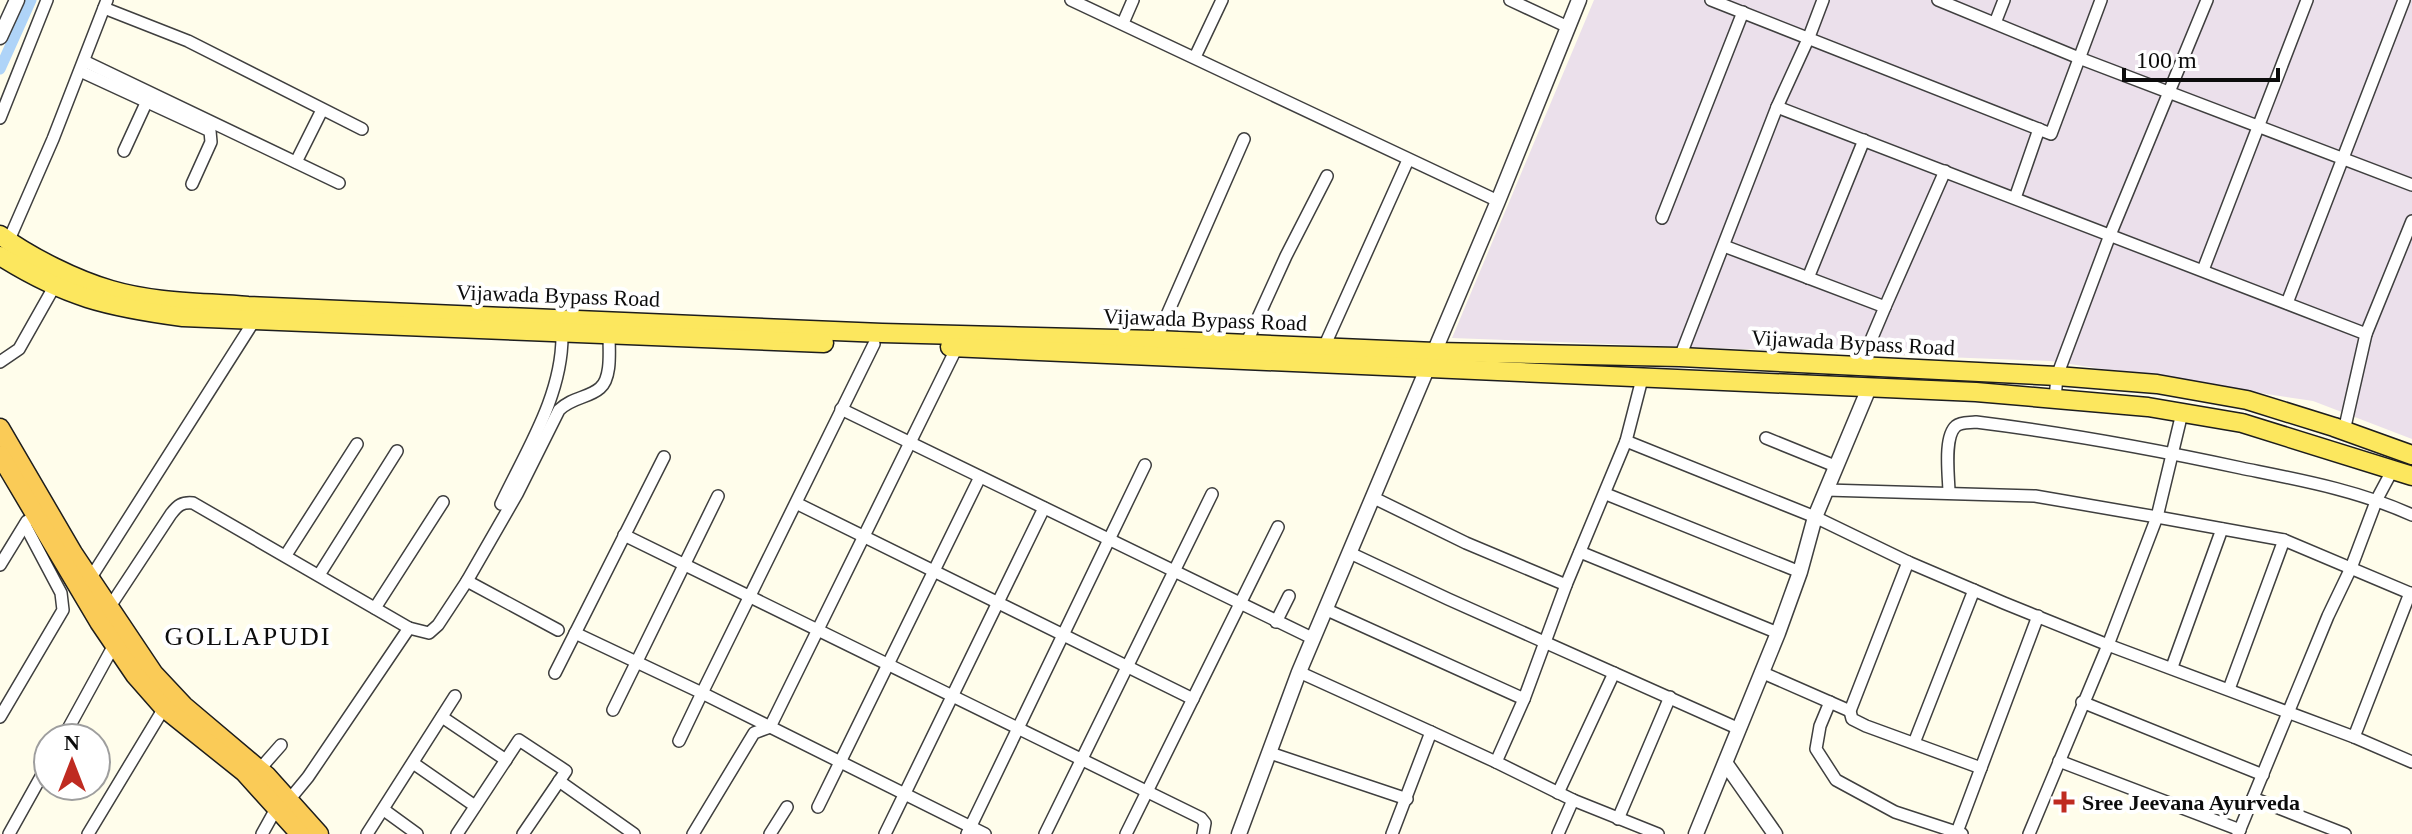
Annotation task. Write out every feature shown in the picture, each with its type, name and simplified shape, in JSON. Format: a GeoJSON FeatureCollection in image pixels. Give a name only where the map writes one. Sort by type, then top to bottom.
{"type":"FeatureCollection","features":[{"type":"Feature","properties":{"kind":"highway"},"geometry":{"type":"LineString","coordinates":[[0,428],[90,579],[154,674],[184,706],[259,770],[300,834]]}},
{"type":"Feature","properties":{"kind":"highway"},"geometry":{"type":"LineString","coordinates":[[0,455],[29,518],[135,675],[164,708],[319,834]]}},
{"type":"Feature","properties":{"kind":"main road","name":"Vijawada Bypass Road"},"geometry":{"type":"LineString","coordinates":[[3,244],[54,287],[107,305],[141,311],[254,321],[609,336],[874,344],[1156,340],[1324,347],[1642,379],[1976,392],[2148,407],[2242,423],[2412,476]]}},
{"type":"Feature","properties":{"kind":"main road","name":"Vijawada Bypass Road"},"geometry":{"type":"LineString","coordinates":[[3,244],[77,278],[112,290],[146,297],[248,306],[960,341],[1431,360],[1680,357],[2157,384],[2264,405],[2412,455]]}},
{"type":"Feature","properties":{"kind":"street"},"geometry":{"type":"LineString","coordinates":[[0,37],[17,0]]}},
{"type":"Feature","properties":{"kind":"street"},"geometry":{"type":"LineString","coordinates":[[0,118],[47,0]]}},
{"type":"Feature","properties":{"kind":"street"},"geometry":{"type":"LineString","coordinates":[[1071,0],[1498,201]]}},
{"type":"Feature","properties":{"kind":"street"},"geometry":{"type":"LineString","coordinates":[[1123,23],[1133,0]]}},
{"type":"Feature","properties":{"kind":"street"},"geometry":{"type":"LineString","coordinates":[[1195,57],[1222,0]]}},
{"type":"Feature","properties":{"kind":"street"},"geometry":{"type":"LineString","coordinates":[[1510,0],[1568,27]]}},
{"type":"Feature","properties":{"kind":"street"},"geometry":{"type":"LineString","coordinates":[[1239,834],[1312,638],[1374,498],[1579,0]]}},
{"type":"Feature","properties":{"kind":"street"},"geometry":{"type":"LineString","coordinates":[[1711,0],[2051,134],[2101,0]]}},
{"type":"Feature","properties":{"kind":"street"},"geometry":{"type":"LineString","coordinates":[[1680,357],[1777,107],[1823,0]]}},
{"type":"Feature","properties":{"kind":"street"},"geometry":{"type":"LineString","coordinates":[[1938,0],[2079,58],[2412,185]]}},
{"type":"Feature","properties":{"kind":"street"},"geometry":{"type":"LineString","coordinates":[[1995,23],[2004,0]]}},
{"type":"Feature","properties":{"kind":"street"},"geometry":{"type":"LineString","coordinates":[[2055,399],[2057,376],[2110,235],[2207,0]]}},
{"type":"Feature","properties":{"kind":"street"},"geometry":{"type":"LineString","coordinates":[[2203,270],[2307,0]]}},
{"type":"Feature","properties":{"kind":"street"},"geometry":{"type":"LineString","coordinates":[[2287,303],[2404,0]]}},
{"type":"Feature","properties":{"kind":"street"},"geometry":{"type":"LineString","coordinates":[[3,244],[106,4],[188,41],[362,129]]}},
{"type":"Feature","properties":{"kind":"street"},"geometry":{"type":"LineString","coordinates":[[1662,218],[1743,12]]}},
{"type":"Feature","properties":{"kind":"street"},"geometry":{"type":"LineString","coordinates":[[82,66],[210,131],[211,142],[192,184]]}},
{"type":"Feature","properties":{"kind":"street"},"geometry":{"type":"LineString","coordinates":[[82,66],[339,183]]}},
{"type":"Feature","properties":{"kind":"street"},"geometry":{"type":"LineString","coordinates":[[124,151],[147,101]]}},
{"type":"Feature","properties":{"kind":"street"},"geometry":{"type":"LineString","coordinates":[[1777,107],[2366,334]]}},
{"type":"Feature","properties":{"kind":"street"},"geometry":{"type":"LineString","coordinates":[[296,162],[322,110]]}},
{"type":"Feature","properties":{"kind":"street"},"geometry":{"type":"LineString","coordinates":[[2015,198],[2039,129]]}},
{"type":"Feature","properties":{"kind":"street"},"geometry":{"type":"LineString","coordinates":[[1156,340],[1244,139]]}},
{"type":"Feature","properties":{"kind":"street"},"geometry":{"type":"LineString","coordinates":[[1808,278],[1864,140]]}},
{"type":"Feature","properties":{"kind":"street"},"geometry":{"type":"LineString","coordinates":[[1324,347],[1408,160]]}},
{"type":"Feature","properties":{"kind":"street"},"geometry":{"type":"LineString","coordinates":[[1860,366],[1945,171]]}},
{"type":"Feature","properties":{"kind":"street"},"geometry":{"type":"LineString","coordinates":[[1246,344],[1327,176]]}},
{"type":"Feature","properties":{"kind":"street"},"geometry":{"type":"LineString","coordinates":[[2344,431],[2366,334],[2412,221]]}},
{"type":"Feature","properties":{"kind":"street"},"geometry":{"type":"LineString","coordinates":[[1724,246],[1885,307]]}},
{"type":"Feature","properties":{"kind":"street"},"geometry":{"type":"LineString","coordinates":[[0,362],[19,349],[54,287]]}},
{"type":"Feature","properties":{"kind":"street"},"geometry":{"type":"LineString","coordinates":[[90,579],[254,321]]}},
{"type":"Feature","properties":{"kind":"street"},"geometry":{"type":"LineString","coordinates":[[501,504],[553,394],[562,353],[562,334]]}},
{"type":"Feature","properties":{"kind":"street"},"geometry":{"type":"LineString","coordinates":[[109,608],[171,514],[185,502],[193,503],[286,555],[409,628],[422,633],[434,630],[467,581],[517,494],[559,410],[568,401],[600,388],[605,380],[609,336]]}},
{"type":"Feature","properties":{"kind":"street"},"geometry":{"type":"LineString","coordinates":[[693,834],[754,733],[770,727],[960,341]]}},
{"type":"Feature","properties":{"kind":"street"},"geometry":{"type":"LineString","coordinates":[[679,741],[874,344]]}},
{"type":"Feature","properties":{"kind":"street"},"geometry":{"type":"LineString","coordinates":[[1496,762],[1524,699],[1566,585],[1606,494],[1626,441],[1642,379]]}},
{"type":"Feature","properties":{"kind":"street"},"geometry":{"type":"LineString","coordinates":[[1696,834],[1778,633],[1800,572],[1815,517],[1869,388]]}},
{"type":"Feature","properties":{"kind":"street"},"geometry":{"type":"LineString","coordinates":[[841,409],[1312,638]]}},
{"type":"Feature","properties":{"kind":"street"},"geometry":{"type":"LineString","coordinates":[[2029,834],[2108,645],[2157,517],[2182,413]]}},
{"type":"Feature","properties":{"kind":"street"},"geometry":{"type":"LineString","coordinates":[[1949,493],[1948,448],[1951,433],[1963,423],[1976,422],[2173,453],[2300,479],[2377,499],[2412,515]]}},
{"type":"Feature","properties":{"kind":"street"},"geometry":{"type":"LineString","coordinates":[[1766,438],[1835,466]]}},
{"type":"Feature","properties":{"kind":"street"},"geometry":{"type":"LineString","coordinates":[[1626,441],[1815,517],[1908,562],[2108,645],[2354,737],[2412,762]]}},
{"type":"Feature","properties":{"kind":"street"},"geometry":{"type":"LineString","coordinates":[[286,555],[357,444]]}},
{"type":"Feature","properties":{"kind":"street"},"geometry":{"type":"LineString","coordinates":[[319,575],[397,451]]}},
{"type":"Feature","properties":{"kind":"street"},"geometry":{"type":"LineString","coordinates":[[555,673],[664,457]]}},
{"type":"Feature","properties":{"kind":"street"},"geometry":{"type":"LineString","coordinates":[[968,830],[1145,465]]}},
{"type":"Feature","properties":{"kind":"street"},"geometry":{"type":"LineString","coordinates":[[2059,761],[2239,832],[2377,499],[2393,469]]}},
{"type":"Feature","properties":{"kind":"street"},"geometry":{"type":"LineString","coordinates":[[818,807],[980,477]]}},
{"type":"Feature","properties":{"kind":"street"},"geometry":{"type":"LineString","coordinates":[[1826,490],[2035,496],[2157,517],[2284,540],[2411,593],[2354,737]]}},
{"type":"Feature","properties":{"kind":"street"},"geometry":{"type":"LineString","coordinates":[[1045,834],[1212,494]]}},
{"type":"Feature","properties":{"kind":"street"},"geometry":{"type":"LineString","coordinates":[[1606,494],[1800,572]]}},
{"type":"Feature","properties":{"kind":"street"},"geometry":{"type":"LineString","coordinates":[[613,710],[718,496]]}},
{"type":"Feature","properties":{"kind":"street"},"geometry":{"type":"LineString","coordinates":[[1374,498],[1466,543],[1566,585]]}},
{"type":"Feature","properties":{"kind":"street"},"geometry":{"type":"LineString","coordinates":[[375,608],[443,502]]}},
{"type":"Feature","properties":{"kind":"street"},"geometry":{"type":"LineString","coordinates":[[798,504],[1193,699]]}},
{"type":"Feature","properties":{"kind":"street"},"geometry":{"type":"LineString","coordinates":[[885,834],[1044,508]]}},
{"type":"Feature","properties":{"kind":"street"},"geometry":{"type":"LineString","coordinates":[[0,565],[29,518]]}},
{"type":"Feature","properties":{"kind":"street"},"geometry":{"type":"LineString","coordinates":[[0,717],[63,610],[61,593],[29,518]]}},
{"type":"Feature","properties":{"kind":"street"},"geometry":{"type":"LineString","coordinates":[[1126,834],[1278,527]]}},
{"type":"Feature","properties":{"kind":"street"},"geometry":{"type":"LineString","coordinates":[[2172,667],[2222,529]]}},
{"type":"Feature","properties":{"kind":"street"},"geometry":{"type":"LineString","coordinates":[[624,535],[1201,818],[1205,823],[1203,834]]}},
{"type":"Feature","properties":{"kind":"street"},"geometry":{"type":"LineString","coordinates":[[2229,689],[2284,540]]}},
{"type":"Feature","properties":{"kind":"street"},"geometry":{"type":"LineString","coordinates":[[1580,552],[1778,633]]}},
{"type":"Feature","properties":{"kind":"street"},"geometry":{"type":"LineString","coordinates":[[1350,553],[1737,728]]}},
{"type":"Feature","properties":{"kind":"street"},"geometry":{"type":"LineString","coordinates":[[1908,562],[1850,711],[1852,719],[1981,768]]}},
{"type":"Feature","properties":{"kind":"street"},"geometry":{"type":"LineString","coordinates":[[467,581],[558,630]]}},
{"type":"Feature","properties":{"kind":"street"},"geometry":{"type":"LineString","coordinates":[[1914,743],[1974,590]]}},
{"type":"Feature","properties":{"kind":"street"},"geometry":{"type":"LineString","coordinates":[[1276,622],[1289,596]]}},
{"type":"Feature","properties":{"kind":"street"},"geometry":{"type":"LineString","coordinates":[[1325,609],[1524,699]]}},
{"type":"Feature","properties":{"kind":"street"},"geometry":{"type":"LineString","coordinates":[[1830,702],[1820,726],[1816,749],[1836,780],[1895,812],[1960,833],[2038,616]]}},
{"type":"Feature","properties":{"kind":"street"},"geometry":{"type":"LineString","coordinates":[[262,834],[283,804],[308,777],[409,628]]}},
{"type":"Feature","properties":{"kind":"street"},"geometry":{"type":"LineString","coordinates":[[575,633],[770,727],[968,830],[985,834]]}},
{"type":"Feature","properties":{"kind":"street"},"geometry":{"type":"LineString","coordinates":[[72,722],[114,645]]}},
{"type":"Feature","properties":{"kind":"street"},"geometry":{"type":"LineString","coordinates":[[1299,672],[1573,800],[1658,834]]}},
{"type":"Feature","properties":{"kind":"street"},"geometry":{"type":"LineString","coordinates":[[1761,672],[1850,711]]}},
{"type":"Feature","properties":{"kind":"street"},"geometry":{"type":"LineString","coordinates":[[1558,793],[1614,673]]}},
{"type":"Feature","properties":{"kind":"street"},"geometry":{"type":"LineString","coordinates":[[367,834],[455,696]]}},
{"type":"Feature","properties":{"kind":"street"},"geometry":{"type":"LineString","coordinates":[[1618,819],[1670,697]]}},
{"type":"Feature","properties":{"kind":"street"},"geometry":{"type":"LineString","coordinates":[[2082,702],[2263,775]]}},
{"type":"Feature","properties":{"kind":"street"},"geometry":{"type":"LineString","coordinates":[[88,834],[164,708]]}},
{"type":"Feature","properties":{"kind":"street"},"geometry":{"type":"LineString","coordinates":[[442,717],[506,760]]}},
{"type":"Feature","properties":{"kind":"street"},"geometry":{"type":"LineString","coordinates":[[1392,834],[1431,732]]}},
{"type":"Feature","properties":{"kind":"street"},"geometry":{"type":"LineString","coordinates":[[457,834],[519,740],[566,771],[523,834]]}},
{"type":"Feature","properties":{"kind":"street"},"geometry":{"type":"LineString","coordinates":[[259,770],[281,745]]}},
{"type":"Feature","properties":{"kind":"street"},"geometry":{"type":"LineString","coordinates":[[1270,753],[1407,799]]}},
{"type":"Feature","properties":{"kind":"street"},"geometry":{"type":"LineString","coordinates":[[413,763],[475,806]]}},
{"type":"Feature","properties":{"kind":"street"},"geometry":{"type":"LineString","coordinates":[[1726,764],[1775,834]]}},
{"type":"Feature","properties":{"kind":"street"},"geometry":{"type":"LineString","coordinates":[[559,781],[634,834]]}},
{"type":"Feature","properties":{"kind":"street"},"geometry":{"type":"LineString","coordinates":[[9,834],[32,793]]}},
{"type":"Feature","properties":{"kind":"street"},"geometry":{"type":"LineString","coordinates":[[2253,798],[2345,834]]}},
{"type":"Feature","properties":{"kind":"street"},"geometry":{"type":"LineString","coordinates":[[1558,834],[1573,800]]}},
{"type":"Feature","properties":{"kind":"street"},"geometry":{"type":"LineString","coordinates":[[770,834],[787,807]]}},
{"type":"Feature","properties":{"kind":"street"},"geometry":{"type":"LineString","coordinates":[[384,810],[417,834]]}},
{"type":"Feature","properties":{"kind":"shaded area"},"geometry":{"type":"Polygon","coordinates":[[[1594,0],[2412,0],[2412,439],[2313,401],[2050,361],[1452,338],[1594,0]]]}},
{"type":"Feature","properties":{"kind":"waterway"},"geometry":{"type":"LineString","coordinates":[[0,69],[31,0]]}},
{"type":"Feature","properties":{"kind":"place","name":"Sree Jeevana Ayurveda"},"geometry":{"type":"Point","coordinates":[2064,802]}},
{"type":"Feature","properties":{"kind":"district","name":"GOLLAPUDI"},"geometry":{"type":"Point","coordinates":[248,636]}}]}
